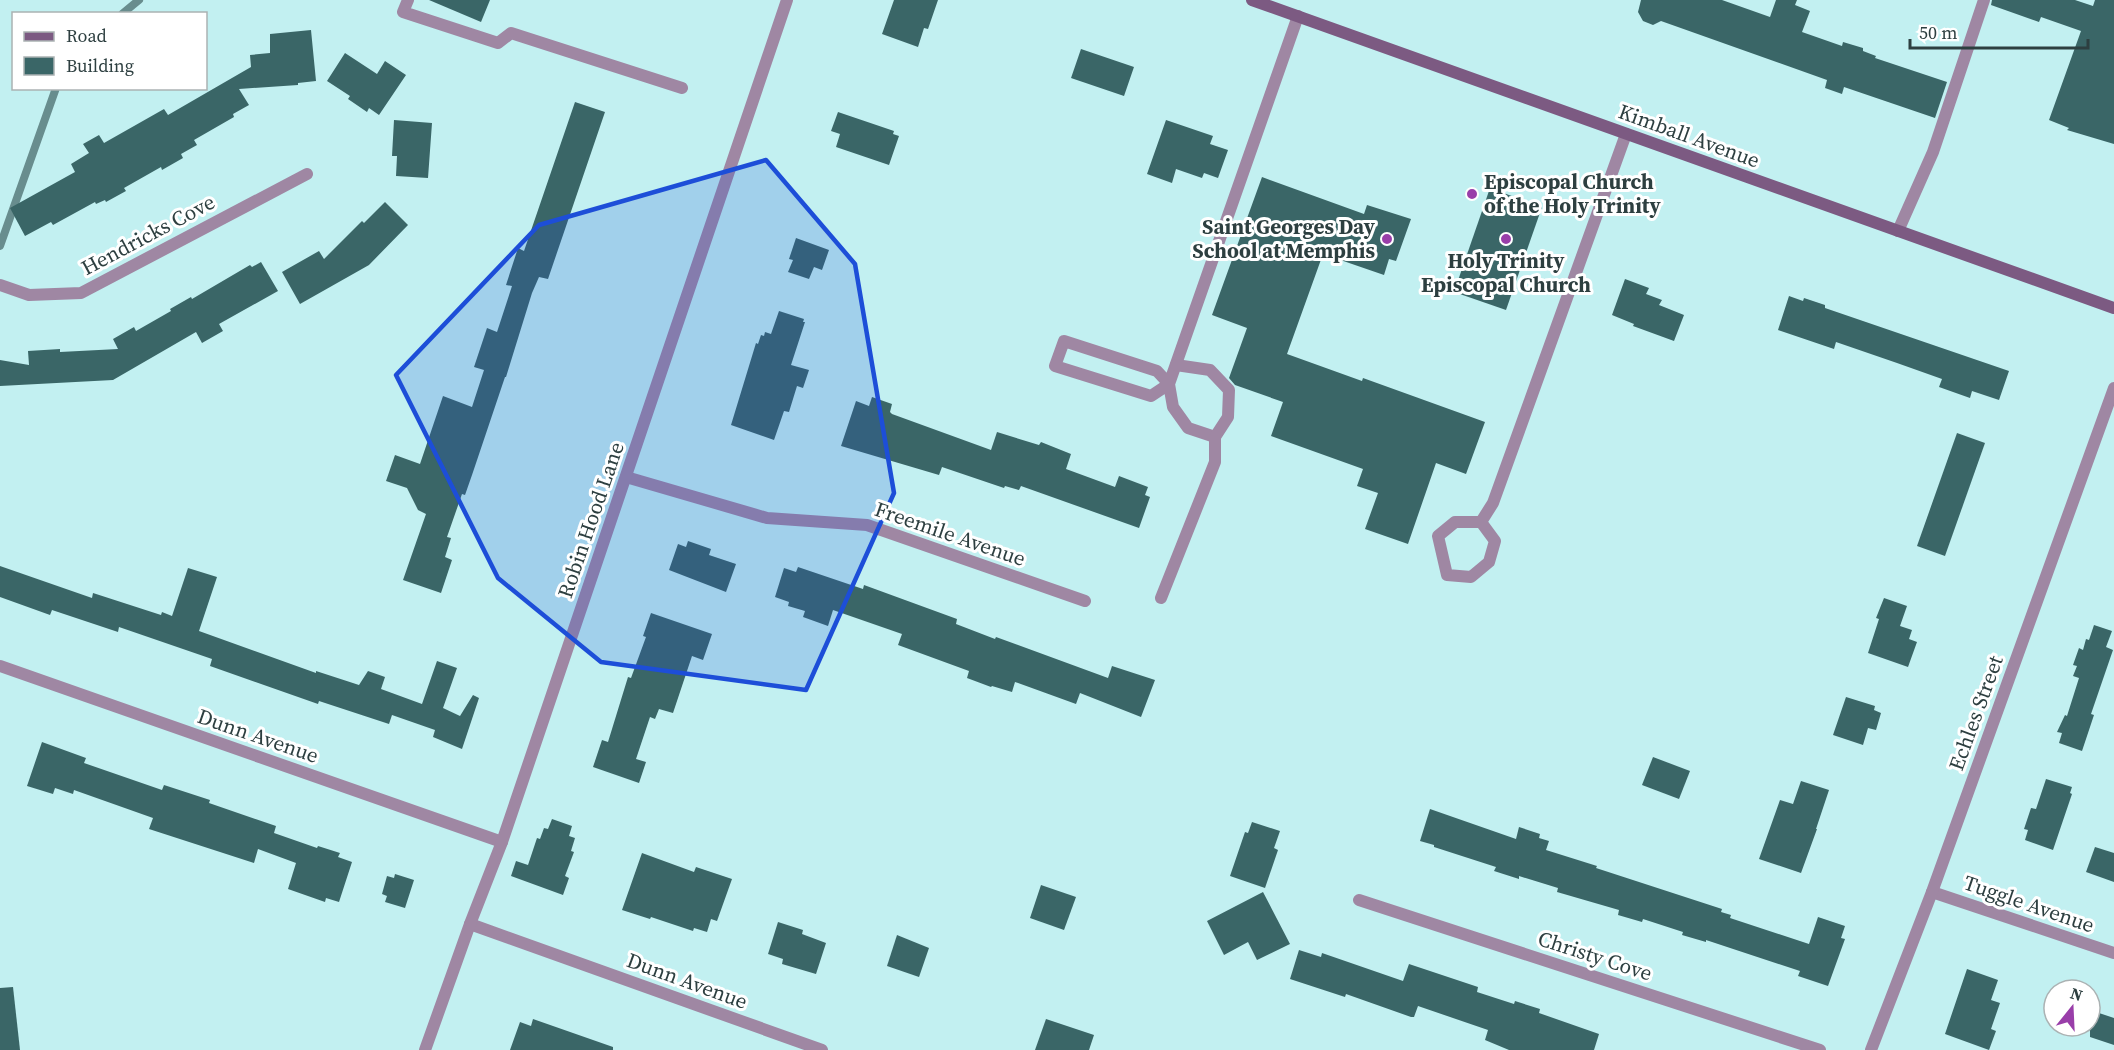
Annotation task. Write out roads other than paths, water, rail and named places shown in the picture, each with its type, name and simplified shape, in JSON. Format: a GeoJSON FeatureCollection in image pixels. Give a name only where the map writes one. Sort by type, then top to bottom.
{"type":"FeatureCollection","features":[{"type":"Feature","properties":{"kind":"main road","name":"Kimball Avenue"},"geometry":{"type":"LineString","coordinates":[[1252,0],[2114,308]]}},
{"type":"Feature","properties":{"kind":"street"},"geometry":{"type":"LineString","coordinates":[[408,0],[403,12],[498,43],[511,33],[681,88]]}},
{"type":"Feature","properties":{"kind":"street","name":"Robin Hood Lane"},"geometry":{"type":"LineString","coordinates":[[425,1050],[502,842],[787,0]]}},
{"type":"Feature","properties":{"kind":"street"},"geometry":{"type":"LineString","coordinates":[[1898,231],[1934,152],[1984,0]]}},
{"type":"Feature","properties":{"kind":"street"},"geometry":{"type":"LineString","coordinates":[[1215,437],[1188,428],[1173,406],[1169,384],[1298,16]]}},
{"type":"Feature","properties":{"kind":"street"},"geometry":{"type":"LineString","coordinates":[[1481,522],[1493,503],[1626,134]]}},
{"type":"Feature","properties":{"kind":"street","name":"Hendricks Cove"},"geometry":{"type":"LineString","coordinates":[[0,285],[29,295],[81,293],[307,174]]}},
{"type":"Feature","properties":{"kind":"street"},"geometry":{"type":"LineString","coordinates":[[1064,340],[1157,371],[1169,384],[1151,396],[1055,366],[1064,340]]}},
{"type":"Feature","properties":{"kind":"street"},"geometry":{"type":"LineString","coordinates":[[1161,598],[1215,462],[1215,437],[1228,417],[1228,390],[1210,370],[1176,365]]}},
{"type":"Feature","properties":{"kind":"street","name":"Echles Street"},"geometry":{"type":"LineString","coordinates":[[1871,1050],[1932,892],[2114,388]]}},
{"type":"Feature","properties":{"kind":"street","name":"Freemile Avenue"},"geometry":{"type":"LineString","coordinates":[[626,477],[767,518],[867,525],[1085,601]]}},
{"type":"Feature","properties":{"kind":"street"},"geometry":{"type":"LineString","coordinates":[[1455,522],[1481,522],[1495,541],[1489,562],[1470,577],[1448,574],[1438,536],[1455,522]]}},
{"type":"Feature","properties":{"kind":"street","name":"Dunn Avenue"},"geometry":{"type":"LineString","coordinates":[[0,666],[502,842]]}},
{"type":"Feature","properties":{"kind":"street","name":"Tuggle Avenue"},"geometry":{"type":"LineString","coordinates":[[1932,892],[2114,953]]}},
{"type":"Feature","properties":{"kind":"street","name":"Christy Cove"},"geometry":{"type":"LineString","coordinates":[[1359,900],[1820,1050]]}},
{"type":"Feature","properties":{"kind":"street","name":"Dunn Avenue"},"geometry":{"type":"LineString","coordinates":[[470,924],[822,1050]]}},
{"type":"Feature","properties":{"kind":"waterway"},"geometry":{"type":"LineString","coordinates":[[124,12],[139,0]]}},
{"type":"Feature","properties":{"kind":"waterway"},"geometry":{"type":"LineString","coordinates":[[0,246],[55,90]]}},
{"type":"Feature","properties":{"kind":"place","name":"Episcopal Church of the Holy Trinity"},"geometry":{"type":"Point","coordinates":[1472,194]}},
{"type":"Feature","properties":{"kind":"place","name":"Saint Georges Day School at Memphis"},"geometry":{"type":"Point","coordinates":[1387,239]}},
{"type":"Feature","properties":{"kind":"place","name":"Holy Trinity Episcopal Church"},"geometry":{"type":"Point","coordinates":[1506,239]}}]}
